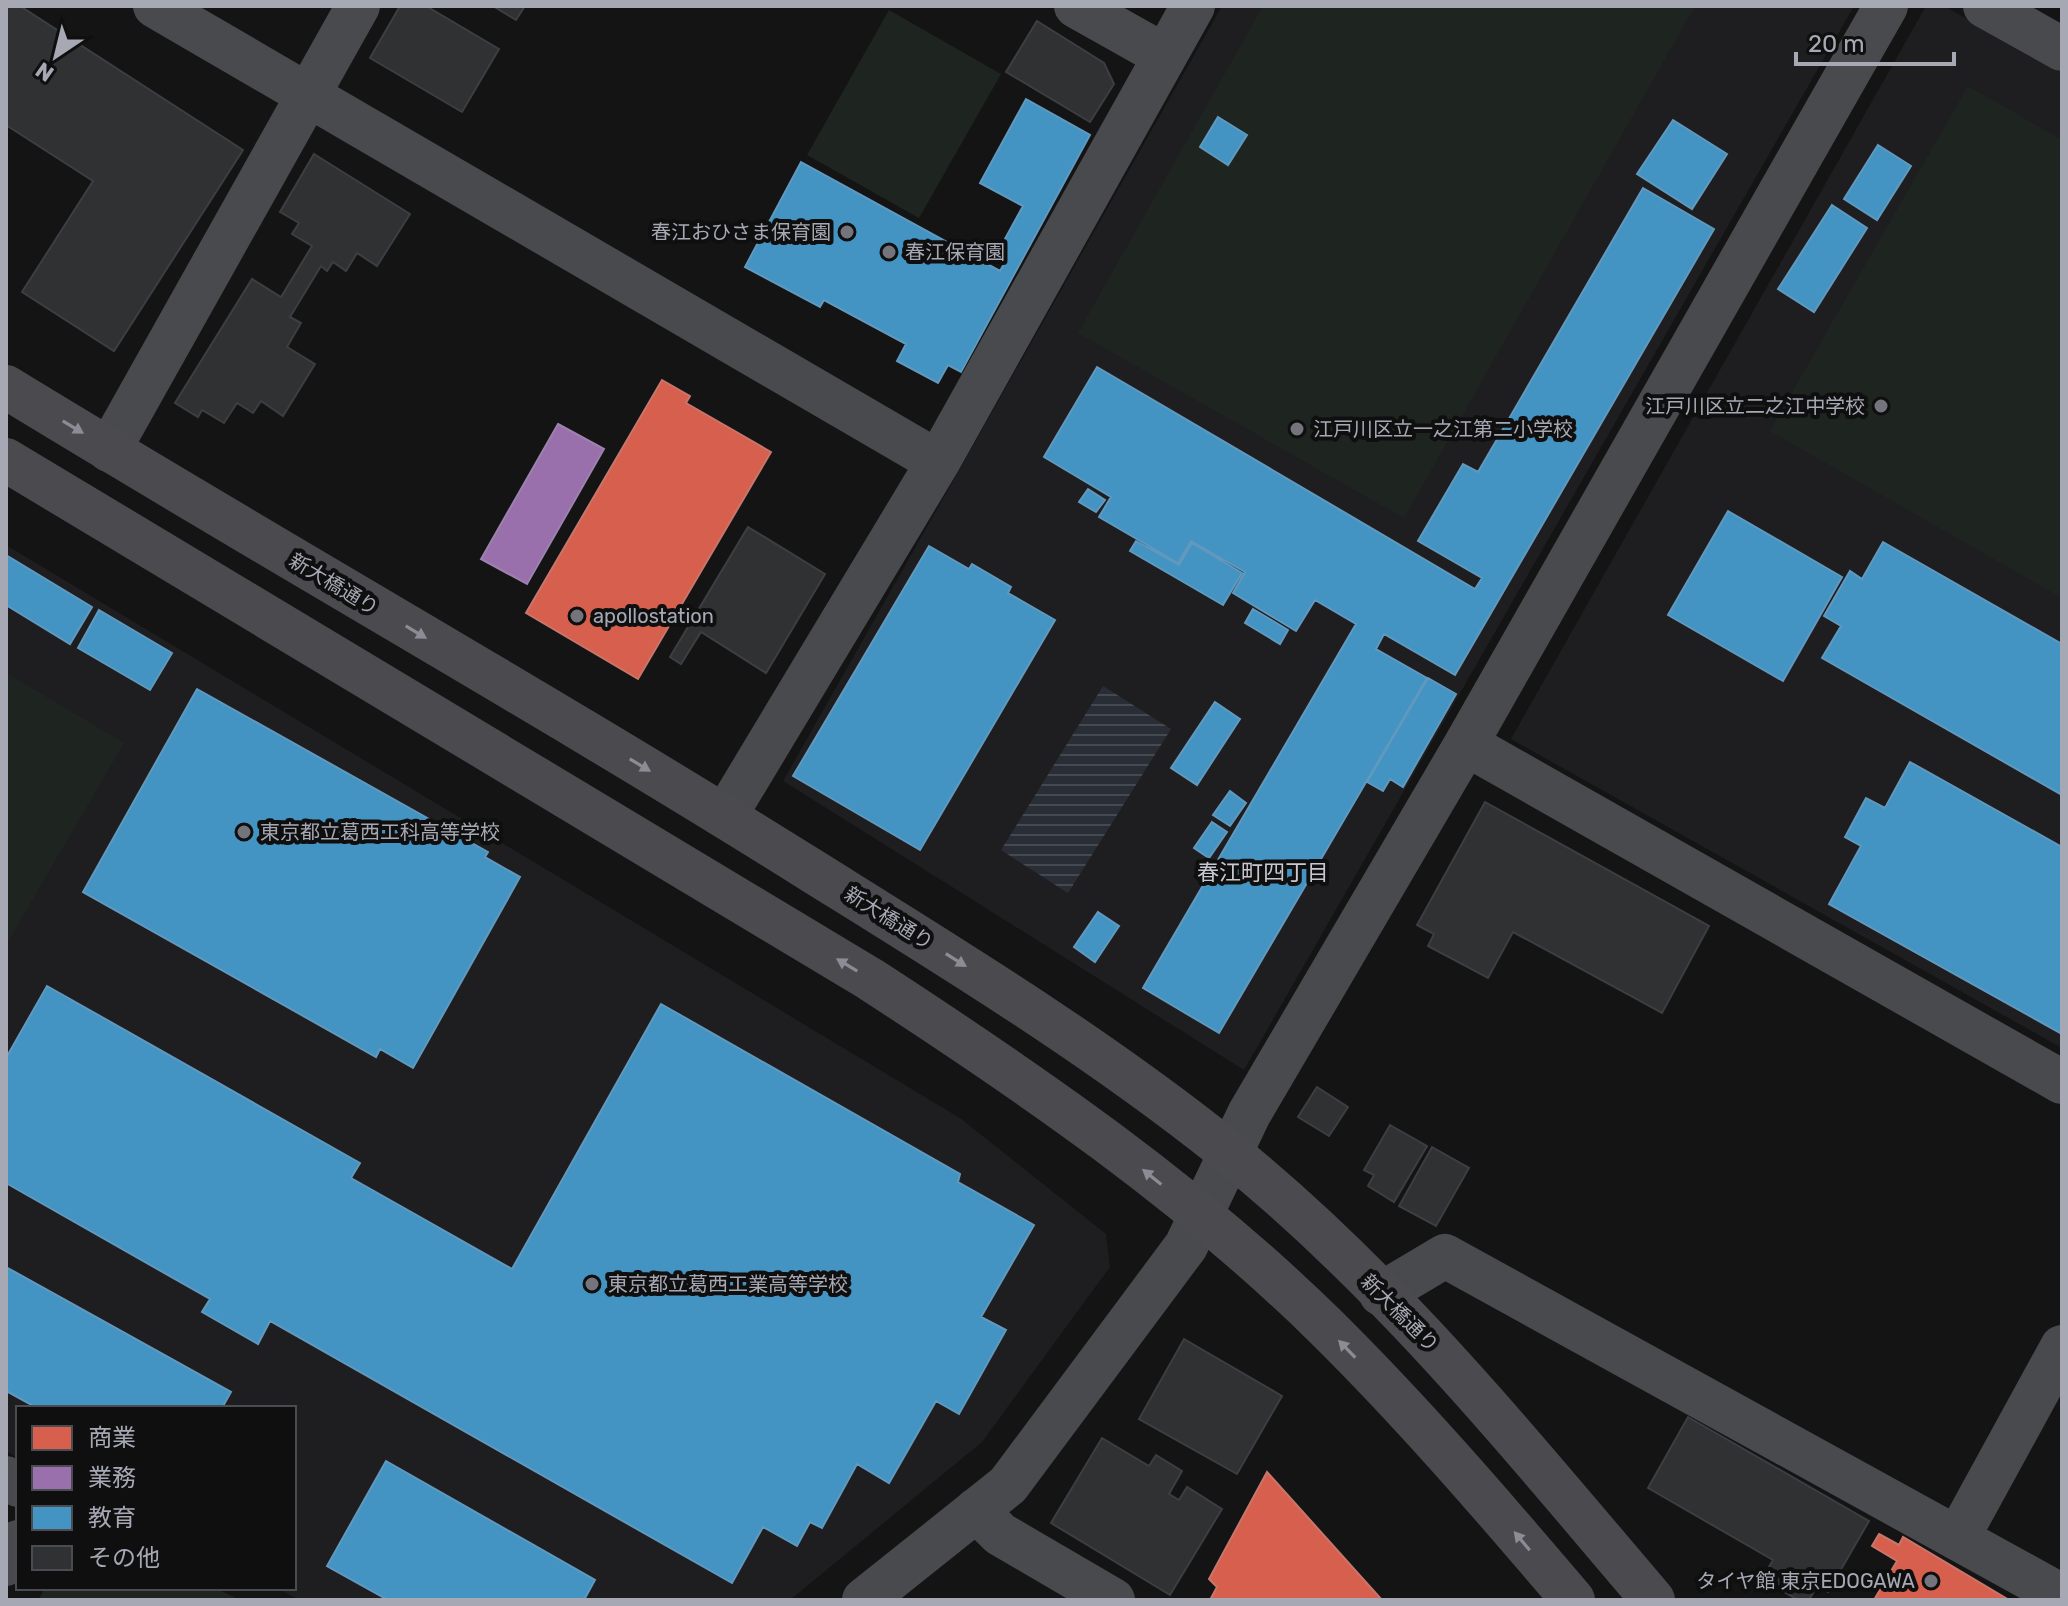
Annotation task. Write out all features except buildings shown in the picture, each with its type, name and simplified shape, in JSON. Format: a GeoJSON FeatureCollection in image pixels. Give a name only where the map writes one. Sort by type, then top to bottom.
{"type":"FeatureCollection","features":[{"type":"Feature","properties":{"kind":"main road","name":"新大橋通り"},"geometry":{"type":"LineString","coordinates":[[6,387],[725,816],[1026,1004],[1144,1086],[1229,1152],[1308,1222],[1458,1370],[1653,1600]]}},
{"type":"Feature","properties":{"kind":"main road"},"geometry":{"type":"LineString","coordinates":[[6,460],[870,979],[1006,1068],[1113,1145],[1200,1215],[1324,1325],[1483,1495],[1573,1600]]}},
{"type":"Feature","properties":{"kind":"street"},"geometry":{"type":"LineString","coordinates":[[155,6],[938,462]]}},
{"type":"Feature","properties":{"kind":"street"},"geometry":{"type":"LineString","coordinates":[[109,450],[358,6]]}},
{"type":"Feature","properties":{"kind":"street"},"geometry":{"type":"LineString","coordinates":[[1076,6],[1165,56]]}},
{"type":"Feature","properties":{"kind":"street"},"geometry":{"type":"LineString","coordinates":[[725,816],[938,462],[1193,6]]}},
{"type":"Feature","properties":{"kind":"street"},"geometry":{"type":"LineString","coordinates":[[864,1600],[1008,1485],[1186,1246],[1229,1152],[1466,744],[1886,6]]}},
{"type":"Feature","properties":{"kind":"street"},"geometry":{"type":"LineString","coordinates":[[1985,6],[2062,49]]}},
{"type":"Feature","properties":{"kind":"street"},"geometry":{"type":"LineString","coordinates":[[1466,744],[2062,1082]]}},
{"type":"Feature","properties":{"kind":"street"},"geometry":{"type":"LineString","coordinates":[[1381,1294],[1445,1256],[2062,1596]]}},
{"type":"Feature","properties":{"kind":"street"},"geometry":{"type":"LineString","coordinates":[[1958,1537],[2062,1347]]}},
{"type":"Feature","properties":{"kind":"street"},"geometry":{"type":"LineString","coordinates":[[976,1510],[1000,1534],[1113,1600]]}},
{"type":"Feature","properties":{"kind":"street"},"geometry":{"type":"LineString","coordinates":[[6,1564],[16,1546]]}},
{"type":"Feature","properties":{"kind":"shaded area","name":"江戸川区立一之江第二小学校"},"geometry":{"type":"Polygon","coordinates":[[[1222,6],[1854,6],[1244,1070],[783,781],[1222,6]]]}},
{"type":"Feature","properties":{"kind":"shaded area"},"geometry":{"type":"Polygon","coordinates":[[[1263,6],[1695,6],[1404,518],[1078,333],[1263,6]]]}},
{"type":"Feature","properties":{"kind":"shaded area","name":"江戸川区立二之江中学校"},"geometry":{"type":"Polygon","coordinates":[[[1926,6],[1944,6],[2062,73],[2062,1048],[1511,739],[1926,6]]]}},
{"type":"Feature","properties":{"kind":"shaded area"},"geometry":{"type":"Polygon","coordinates":[[[889,10],[1001,74],[919,218],[807,155],[889,10]]]}},
{"type":"Feature","properties":{"kind":"shaded area"},"geometry":{"type":"Polygon","coordinates":[[[1968,86],[2062,140],[2062,598],[1770,431],[1968,86]]]}},
{"type":"Feature","properties":{"kind":"shaded area","name":"東京都立葛西工科高等学校"},"geometry":{"type":"Polygon","coordinates":[[[6,545],[960,1118],[1106,1234],[1110,1267],[982,1442],[790,1600],[300,1600],[280,1590],[296,1590],[296,1406],[16,1406],[16,1457],[6,1451],[6,545]]]}},
{"type":"Feature","properties":{"kind":"shaded area"},"geometry":{"type":"Polygon","coordinates":[[[6,673],[124,743],[6,945],[6,673]]]}},
{"type":"Feature","properties":{"kind":"shaded area"},"geometry":{"type":"Polygon","coordinates":[[[1103,686],[1171,729],[1068,893],[1001,850],[1103,686]]]}},
{"type":"Feature","properties":{"kind":"shaded area"},"geometry":{"type":"Polygon","coordinates":[[[44,1590],[219,1590],[240,1600],[38,1600],[44,1590]]]}},
{"type":"Feature","properties":{"kind":"place","name":"春江おひさま保育園"},"geometry":{"type":"Point","coordinates":[847,232]}},
{"type":"Feature","properties":{"kind":"place","name":"春江保育園"},"geometry":{"type":"Point","coordinates":[889,252]}},
{"type":"Feature","properties":{"kind":"place","name":"江戸川区立二之江中学校"},"geometry":{"type":"Point","coordinates":[1881,406]}},
{"type":"Feature","properties":{"kind":"place","name":"江戸川区立一之江第二小学校"},"geometry":{"type":"Point","coordinates":[1297,429]}},
{"type":"Feature","properties":{"kind":"place","name":"apollostation"},"geometry":{"type":"Point","coordinates":[577,616]}},
{"type":"Feature","properties":{"kind":"place","name":"東京都立葛西工科高等学校"},"geometry":{"type":"Point","coordinates":[244,832]}},
{"type":"Feature","properties":{"kind":"place","name":"東京都立葛西工業高等学校"},"geometry":{"type":"Point","coordinates":[592,1284]}},
{"type":"Feature","properties":{"kind":"place","name":"タイヤ館 東京EDOGAWA"},"geometry":{"type":"Point","coordinates":[1931,1581]}},
{"type":"Feature","properties":{"kind":"district","name":"春江町四丁目"},"geometry":{"type":"Point","coordinates":[1263,872]}}]}
